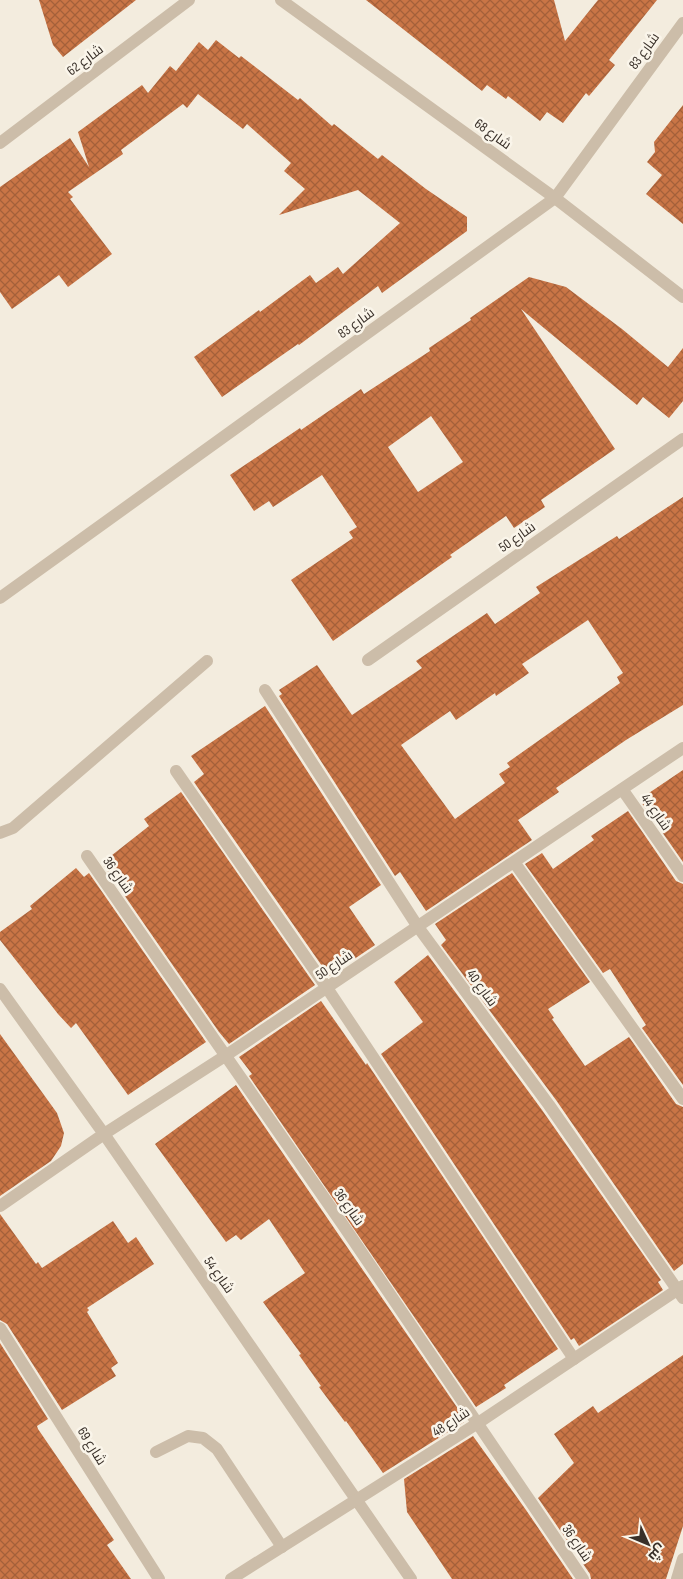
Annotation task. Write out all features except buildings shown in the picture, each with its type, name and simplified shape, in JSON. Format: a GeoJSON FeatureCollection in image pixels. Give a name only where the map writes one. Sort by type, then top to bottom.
{"type":"FeatureCollection","features":[{"type":"Feature","properties":{"kind":"street","name":"شارع 62"},"geometry":{"type":"LineString","coordinates":[[0,143],[189,0]]}},
{"type":"Feature","properties":{"kind":"street","name":"شارع 68"},"geometry":{"type":"LineString","coordinates":[[281,0],[555,198],[683,298]]}},
{"type":"Feature","properties":{"kind":"street","name":"شارع 83"},"geometry":{"type":"LineString","coordinates":[[0,598],[555,198],[683,23]]}},
{"type":"Feature","properties":{"kind":"street","name":"شارع 50"},"geometry":{"type":"LineString","coordinates":[[368,660],[683,439]]}},
{"type":"Feature","properties":{"kind":"street"},"geometry":{"type":"LineString","coordinates":[[0,833],[13,828],[207,661]]}},
{"type":"Feature","properties":{"kind":"street","name":"شارع 40"},"geometry":{"type":"LineString","coordinates":[[265,690],[418,927],[550,1105],[681,1291]]}},
{"type":"Feature","properties":{"kind":"street","name":"شارع 50"},"geometry":{"type":"LineString","coordinates":[[0,1206],[104,1134],[327,988],[683,748]]}},
{"type":"Feature","properties":{"kind":"street"},"geometry":{"type":"LineString","coordinates":[[176,770],[327,988],[574,1358]]}},
{"type":"Feature","properties":{"kind":"street","name":"شارع 44"},"geometry":{"type":"LineString","coordinates":[[622,789],[683,876]]}},
{"type":"Feature","properties":{"kind":"street","name":"شارع 36"},"geometry":{"type":"LineString","coordinates":[[87,856],[478,1422],[583,1579]]}},
{"type":"Feature","properties":{"kind":"street"},"geometry":{"type":"LineString","coordinates":[[514,862],[683,1099]]}},
{"type":"Feature","properties":{"kind":"street","name":"شارع 54"},"geometry":{"type":"LineString","coordinates":[[0,989],[104,1134],[411,1579]]}},
{"type":"Feature","properties":{"kind":"street","name":"شارع 48"},"geometry":{"type":"LineString","coordinates":[[232,1579],[357,1501],[574,1358],[681,1291]]}},
{"type":"Feature","properties":{"kind":"street","name":"شارع 69"},"geometry":{"type":"LineString","coordinates":[[0,1328],[159,1579]]}},
{"type":"Feature","properties":{"kind":"street"},"geometry":{"type":"LineString","coordinates":[[156,1452],[188,1436],[203,1438],[217,1449],[282,1547]]}},
{"type":"Feature","properties":{"kind":"street"},"geometry":{"type":"LineString","coordinates":[[677,1579],[683,1559]]}}]}
